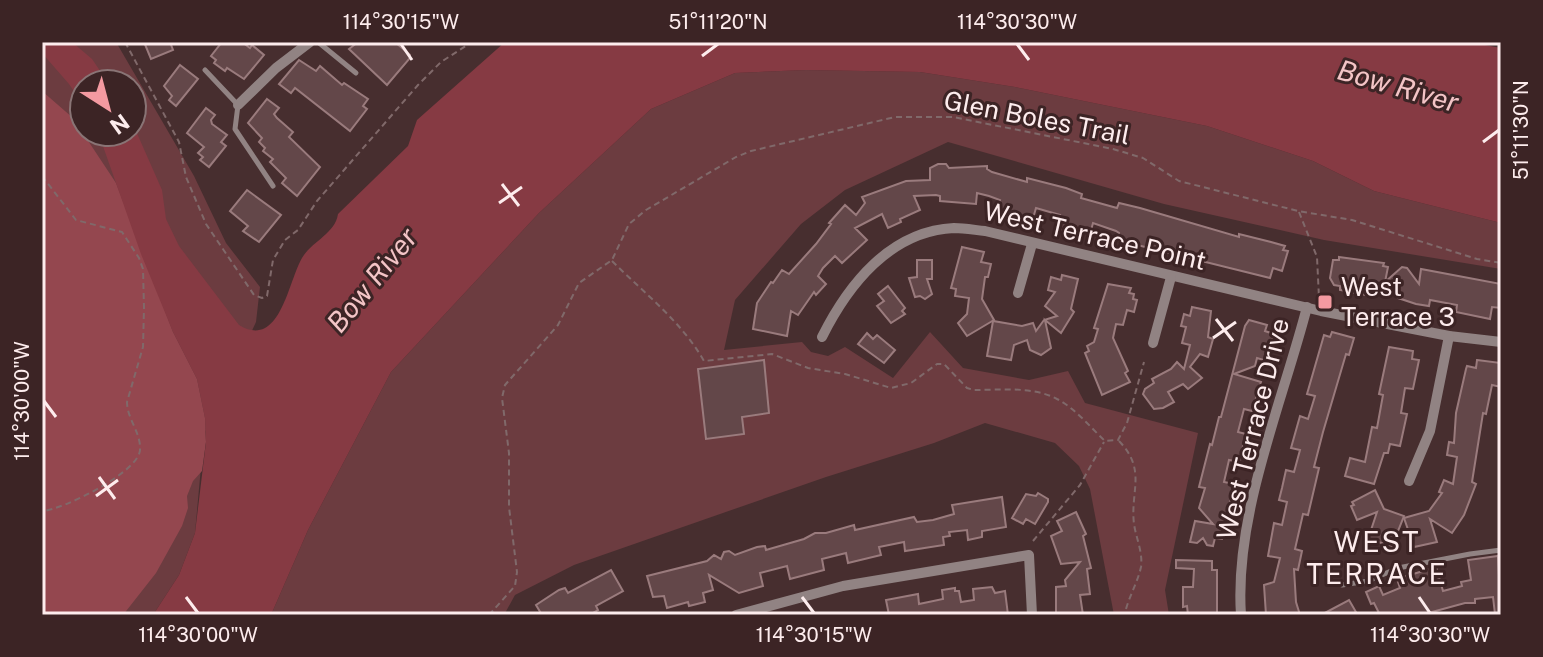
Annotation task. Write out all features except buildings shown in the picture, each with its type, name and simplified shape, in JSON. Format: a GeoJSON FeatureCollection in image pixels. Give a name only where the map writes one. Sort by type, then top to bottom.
{"type":"FeatureCollection","features":[{"type":"Feature","properties":{"kind":"street"},"geometry":{"type":"LineString","coordinates":[[238,105],[276,68],[310,42]]}},
{"type":"Feature","properties":{"kind":"street","name":"West Terrace Point"},"geometry":{"type":"LineString","coordinates":[[822,337],[838,304],[853,283],[873,264],[898,246],[925,233],[955,228],[985,231],[1307,307]]}},
{"type":"Feature","properties":{"kind":"street"},"geometry":{"type":"LineString","coordinates":[[1018,293],[1032,244]]}},
{"type":"Feature","properties":{"kind":"street"},"geometry":{"type":"LineString","coordinates":[[1153,343],[1171,277]]}},
{"type":"Feature","properties":{"kind":"street","name":"West Terrace Drive"},"geometry":{"type":"LineString","coordinates":[[1241,615],[1239,576],[1251,510],[1307,307],[1449,336],[1501,342]]}},
{"type":"Feature","properties":{"kind":"street"},"geometry":{"type":"LineString","coordinates":[[1409,481],[1430,431],[1449,336]]}},
{"type":"Feature","properties":{"kind":"street"},"geometry":{"type":"LineString","coordinates":[[736,615],[843,586],[1029,555],[1032,615]]}},
{"type":"Feature","properties":{"kind":"lane"},"geometry":{"type":"LineString","coordinates":[[318,42],[356,73]]}},
{"type":"Feature","properties":{"kind":"lane"},"geometry":{"type":"LineString","coordinates":[[205,70],[238,105],[235,129],[273,186]]}},
{"type":"Feature","properties":{"kind":"lane"},"geometry":{"type":"LineString","coordinates":[[1342,585],[1368,581],[1398,568],[1501,550]]}},
{"type":"Feature","properties":{"kind":"path"},"geometry":{"type":"LineString","coordinates":[[125,42],[179,142],[186,177],[206,224],[254,295],[262,298],[267,296],[277,250],[285,240],[298,230],[317,201],[418,85],[441,62],[472,42]]}},
{"type":"Feature","properties":{"kind":"path","name":"Glen Boles Trail"},"geometry":{"type":"LineString","coordinates":[[489,615],[515,586],[517,572],[509,507],[509,453],[503,391],[509,379],[558,325],[576,288],[612,260],[623,233],[637,217],[736,157],[870,122],[917,115],[953,117],[1113,149],[1143,158],[1179,181],[1298,211],[1352,220],[1501,263]]}},
{"type":"Feature","properties":{"kind":"path"},"geometry":{"type":"LineString","coordinates":[[42,176],[76,220],[126,235],[143,269],[144,308],[143,347],[127,402],[127,411],[138,435],[140,451],[137,459],[104,485],[42,511]]}},
{"type":"Feature","properties":{"kind":"path"},"geometry":{"type":"LineString","coordinates":[[1298,211],[1317,257],[1319,301]]}},
{"type":"Feature","properties":{"kind":"path"},"geometry":{"type":"LineString","coordinates":[[612,260],[669,314],[693,342],[704,361],[772,354],[808,368],[845,374],[891,388],[911,383],[937,364],[944,364],[967,388],[1048,395],[1059,400],[1105,441],[1118,440]]}},
{"type":"Feature","properties":{"kind":"path"},"geometry":{"type":"LineString","coordinates":[[1118,440],[1127,423],[1144,362]]}},
{"type":"Feature","properties":{"kind":"path"},"geometry":{"type":"LineString","coordinates":[[1118,440],[1131,457],[1136,474],[1134,520],[1141,553],[1141,568],[1126,615]]}},
{"type":"Feature","properties":{"kind":"path"},"geometry":{"type":"LineString","coordinates":[[1033,541],[1080,485],[1105,441]]}},
{"type":"Feature","properties":{"kind":"shaded area"},"geometry":{"type":"Polygon","coordinates":[[[42,42],[116,42],[131,68],[68,68],[68,148],[148,148],[148,97],[194,176],[226,243],[260,287],[256,322],[204,434],[195,533],[179,575],[153,615],[42,615],[42,42]]]}},
{"type":"Feature","properties":{"kind":"shaded area"},"geometry":{"type":"Polygon","coordinates":[[[806,70],[920,72],[1015,87],[1207,126],[1313,161],[1374,191],[1501,223],[1501,269],[1324,240],[1164,204],[948,142],[845,190],[801,224],[735,300],[724,350],[802,342],[811,352],[828,356],[845,347],[893,378],[930,332],[963,368],[1029,380],[1068,371],[1085,403],[1198,433],[1165,590],[1169,615],[1114,615],[1090,489],[1079,466],[1055,443],[985,423],[574,565],[515,595],[504,615],[271,615],[308,530],[391,372],[539,213],[651,109],[735,73],[806,70]]]}},
{"type":"Feature","properties":{"kind":"shaded area"},"geometry":{"type":"Polygon","coordinates":[[[42,91],[68,114],[68,148],[93,148],[116,183],[173,332],[197,379],[205,418],[206,442],[202,471],[193,481],[187,496],[188,508],[182,526],[156,573],[123,615],[42,615],[42,91]]]}},
{"type":"Feature","properties":{"kind":"water"},"geometry":{"type":"Polygon","coordinates":[[[42,42],[72,42],[98,68],[68,68],[68,83],[42,53],[42,42]]]}},
{"type":"Feature","properties":{"kind":"water","name":"Bow River"},"geometry":{"type":"Polygon","coordinates":[[[505,42],[1469,42],[1501,48],[1501,223],[1374,191],[1313,161],[1207,126],[1015,87],[920,72],[806,70],[735,73],[651,109],[539,213],[391,372],[308,530],[271,615],[153,615],[179,575],[195,533],[206,442],[205,418],[197,379],[173,332],[141,254],[104,148],[143,148],[162,190],[166,219],[179,246],[239,325],[253,330],[264,328],[273,321],[281,310],[306,252],[333,227],[338,214],[408,146],[417,120],[505,42]]]}},
{"type":"Feature","properties":{"kind":"place","name":"West Terrace 3"},"geometry":{"type":"Point","coordinates":[1325,302]}},
{"type":"Feature","properties":{"kind":"district","name":"WEST TERRACE"},"geometry":{"type":"Point","coordinates":[1377,558]}}]}
